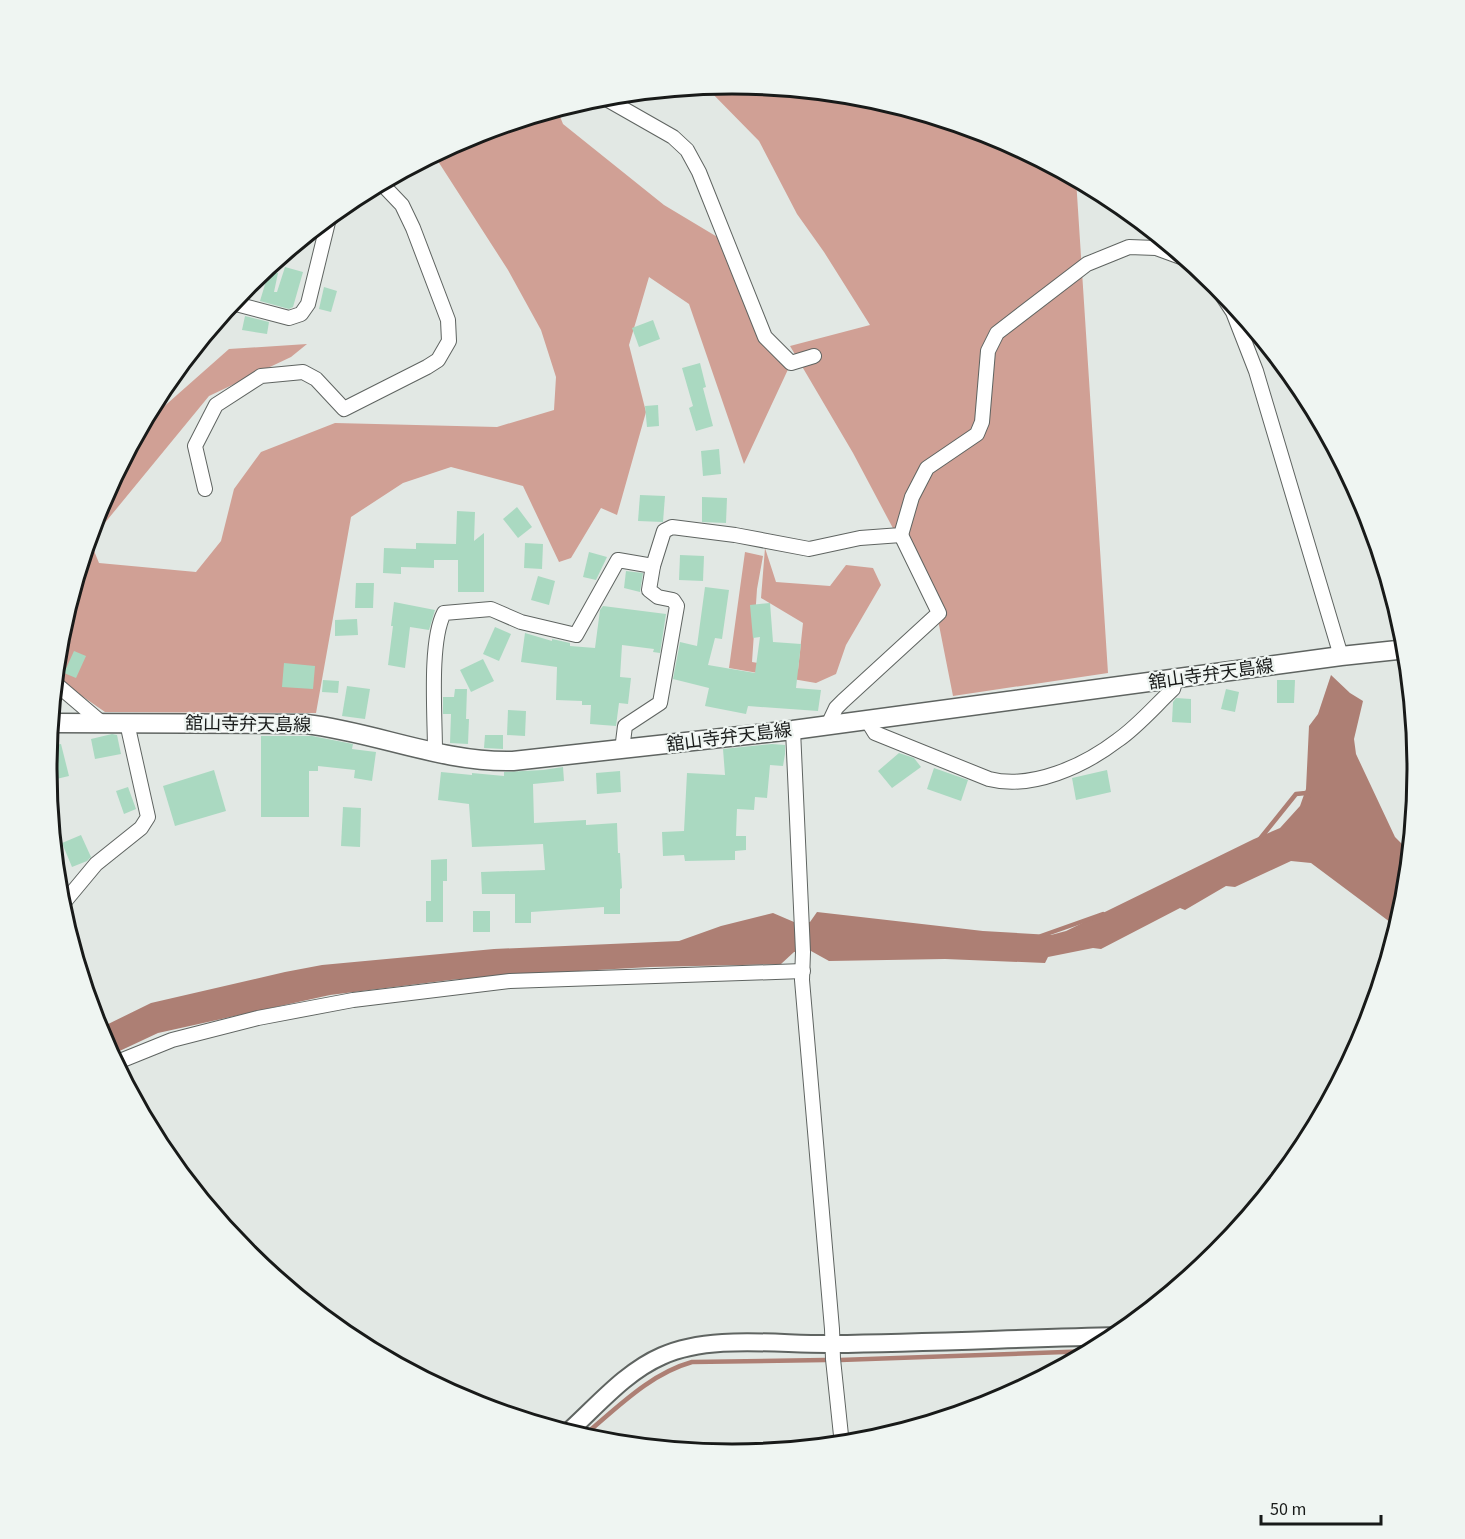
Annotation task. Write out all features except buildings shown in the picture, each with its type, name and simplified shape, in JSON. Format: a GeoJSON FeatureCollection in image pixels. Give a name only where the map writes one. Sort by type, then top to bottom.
{"type":"FeatureCollection","features":[{"type":"Feature","properties":{"kind":"main road","name":"舘山寺弁天島線"},"geometry":{"type":"LineString","coordinates":[[58,723],[306,724],[341,729],[470,759],[499,762],[793,730],[1397,650]]}},
{"type":"Feature","properties":{"kind":"street"},"geometry":{"type":"LineString","coordinates":[[616,105],[673,137],[687,150],[699,172],[765,337],[791,363],[814,356]]}},
{"type":"Feature","properties":{"kind":"street"},"geometry":{"type":"LineString","coordinates":[[205,489],[195,446],[216,405],[261,376],[303,372],[316,379],[344,409],[438,360],[449,341],[448,320],[413,228],[402,205],[387,189]]}},
{"type":"Feature","properties":{"kind":"street"},"geometry":{"type":"LineString","coordinates":[[242,306],[289,318],[301,315],[308,304],[316,262],[325,231]]}},
{"type":"Feature","properties":{"kind":"street"},"geometry":{"type":"LineString","coordinates":[[828,725],[836,708],[843,701],[939,614],[901,535],[912,497],[927,468],[977,434],[982,422],[988,351],[997,333],[1087,264],[1130,247],[1156,248],[1165,251]]}},
{"type":"Feature","properties":{"kind":"street"},"geometry":{"type":"LineString","coordinates":[[1236,320],[1256,371],[1341,656]]}},
{"type":"Feature","properties":{"kind":"street"},"geometry":{"type":"LineString","coordinates":[[622,750],[625,726],[660,703],[677,606],[673,600],[658,597],[650,590],[653,566],[664,531],[672,527],[735,534],[809,549],[860,538],[901,535]]}},
{"type":"Feature","properties":{"kind":"street"},"geometry":{"type":"LineString","coordinates":[[435,751],[435,654],[439,622],[444,613],[491,609],[521,622],[576,635],[618,560],[653,566]]}},
{"type":"Feature","properties":{"kind":"street"},"geometry":{"type":"LineString","coordinates":[[867,720],[875,733],[989,780],[1023,782],[1046,776],[1081,762],[1119,740],[1173,689],[1176,679]]}},
{"type":"Feature","properties":{"kind":"street"},"geometry":{"type":"LineString","coordinates":[[62,689],[102,723]]}},
{"type":"Feature","properties":{"kind":"street"},"geometry":{"type":"LineString","coordinates":[[69,896],[96,864],[141,828],[148,817],[127,723]]}},
{"type":"Feature","properties":{"kind":"street"},"geometry":{"type":"LineString","coordinates":[[793,730],[803,971],[841,1436]]}},
{"type":"Feature","properties":{"kind":"street"},"geometry":{"type":"LineString","coordinates":[[123,1060],[172,1040],[258,1018],[353,1000],[510,981],[803,971]]}},
{"type":"Feature","properties":{"kind":"street"},"geometry":{"type":"LineString","coordinates":[[575,1426],[634,1372],[662,1356],[709,1344],[832,1344],[1099,1337]]}},
{"type":"Feature","properties":{"kind":"shaded area"},"geometry":{"type":"Polygon","coordinates":[[[713,94],[777,95],[821,100],[907,117],[991,145],[1077,188],[1108,673],[953,696],[938,613],[853,453],[790,346],[870,325],[797,214],[759,141],[713,94]]]}},
{"type":"Feature","properties":{"kind":"shaded area"},"geometry":{"type":"Polygon","coordinates":[[[560,117],[563,124],[664,205],[719,238],[743,301],[791,363],[744,464],[689,304],[649,277],[629,345],[646,412],[617,515],[601,508],[571,558],[559,562],[523,486],[451,467],[403,483],[351,517],[316,713],[105,712],[63,683],[80,595],[94,550],[99,563],[196,572],[221,541],[234,489],[261,452],[335,423],[497,427],[554,410],[556,377],[541,330],[508,270],[438,162],[474,145],[560,117]]]}},
{"type":"Feature","properties":{"kind":"shaded area"},"geometry":{"type":"Polygon","coordinates":[[[307,344],[291,357],[209,396],[103,526],[127,471],[162,408],[229,349],[307,344]]]}},
{"type":"Feature","properties":{"kind":"shaded area"},"geometry":{"type":"Polygon","coordinates":[[[765,548],[776,582],[830,586],[846,565],[873,568],[881,585],[846,645],[836,674],[816,683],[729,668],[745,552],[763,556],[757,589],[752,662],[798,670],[803,623],[761,598],[765,548]]]}},
{"type":"Feature","properties":{"kind":"shaded area"},"geometry":{"type":"Polygon","coordinates":[[[1331,675],[1350,693],[1363,701],[1354,739],[1356,754],[1395,837],[1403,845],[1390,922],[1311,863],[1291,861],[1235,887],[1226,886],[1185,910],[1180,908],[1101,949],[1093,948],[1048,957],[1045,963],[945,959],[829,961],[811,951],[794,952],[781,964],[650,967],[508,975],[330,995],[158,1033],[119,1051],[107,1025],[151,1003],[322,965],[494,949],[679,941],[721,926],[773,913],[794,922],[810,922],[817,912],[983,931],[1051,935],[1066,931],[1280,828],[1300,806],[1306,789],[1309,726],[1318,714],[1331,675]]]}},
{"type":"Feature","properties":{"kind":"waterway"},"geometry":{"type":"LineString","coordinates":[[1259,840],[1296,794],[1306,793],[1308,797]]}},
{"type":"Feature","properties":{"kind":"waterway"},"geometry":{"type":"LineString","coordinates":[[1041,936],[1103,914]]}},
{"type":"Feature","properties":{"kind":"waterway"},"geometry":{"type":"LineString","coordinates":[[840,1360],[1075,1352]]}},
{"type":"Feature","properties":{"kind":"waterway"},"geometry":{"type":"LineString","coordinates":[[591,1430],[647,1384],[661,1375],[692,1362],[825,1360]]}}]}
